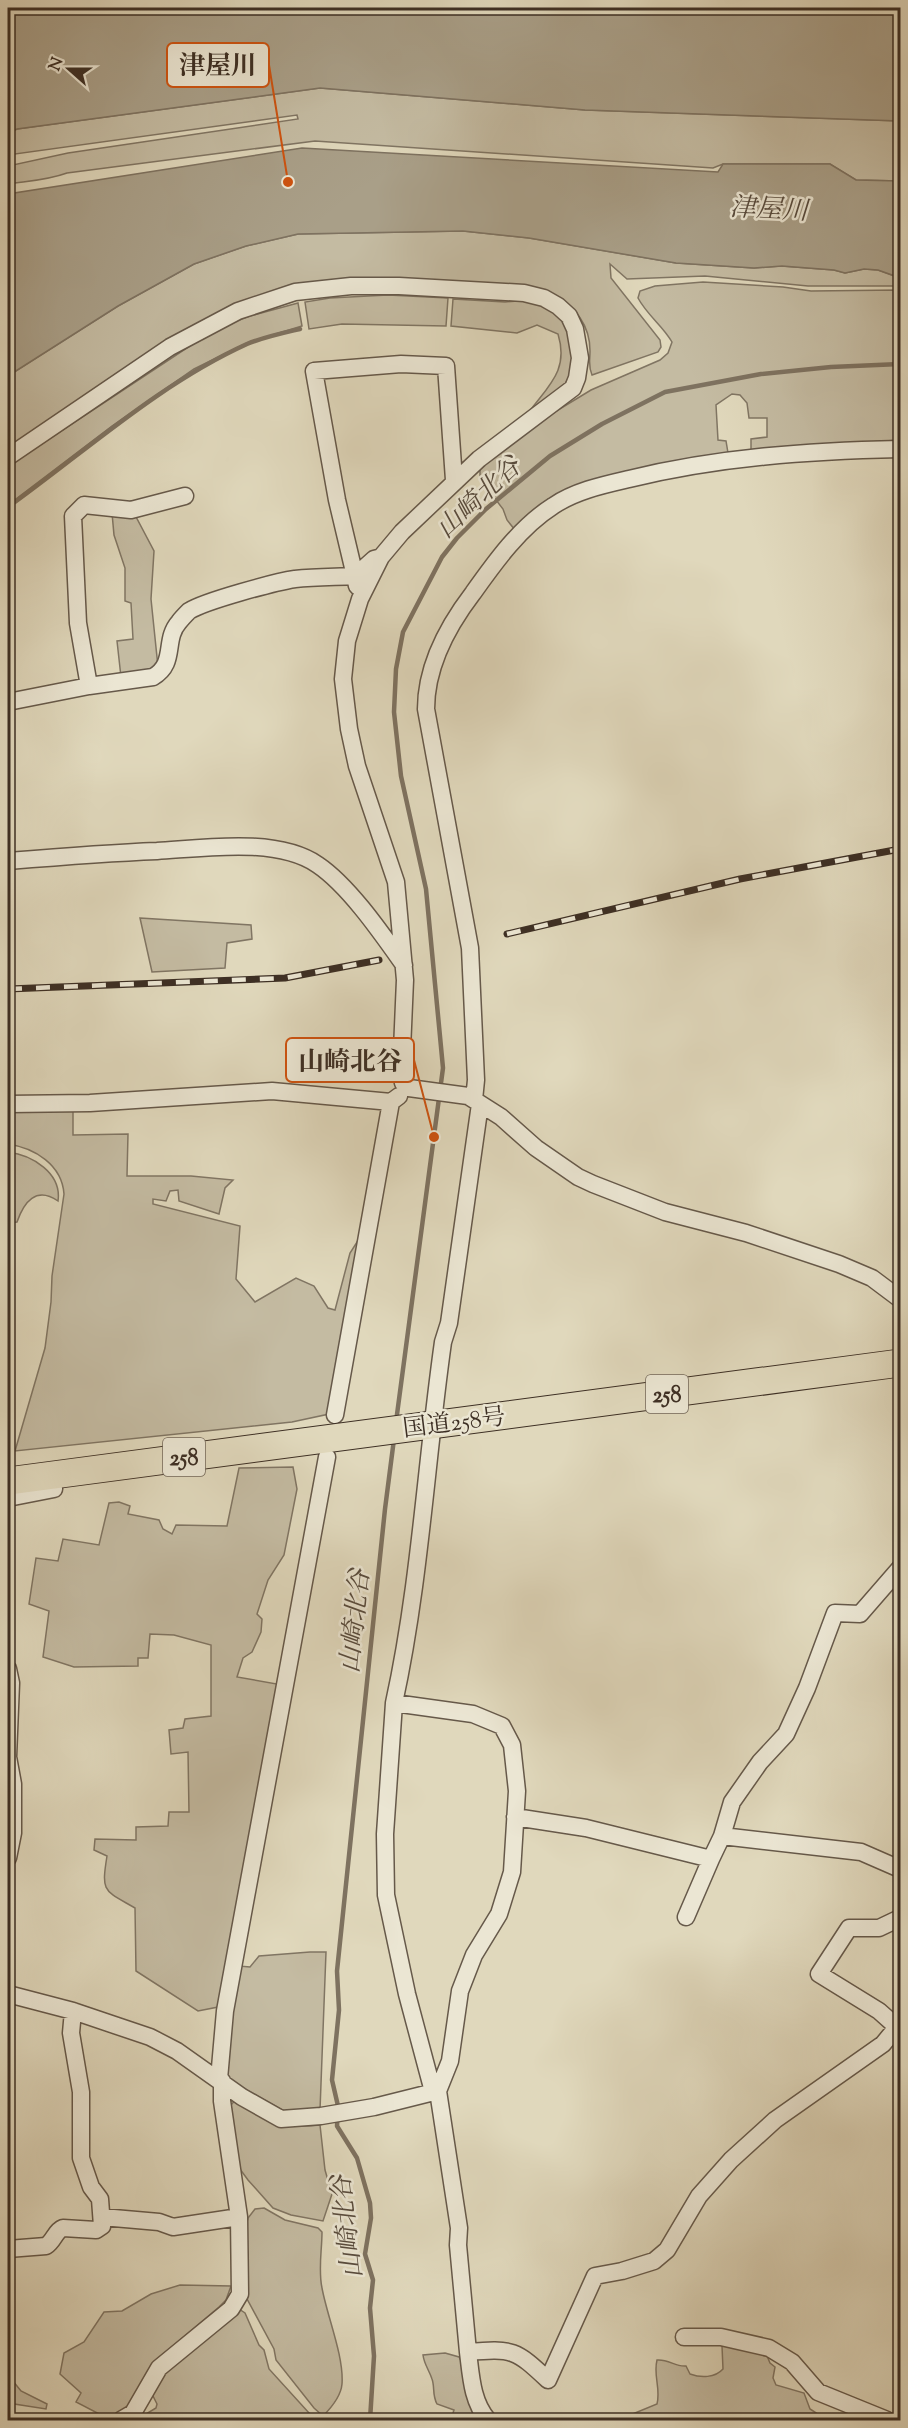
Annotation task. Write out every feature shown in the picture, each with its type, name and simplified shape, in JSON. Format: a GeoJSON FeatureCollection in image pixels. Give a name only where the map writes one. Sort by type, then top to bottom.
{"type":"FeatureCollection","features":[{"type":"Feature","properties":{"kind":"highway","name":"国道258号"},"geometry":{"type":"LineString","coordinates":[[8,1481],[900,1363]]}},
{"type":"Feature","properties":{"kind":"street"},"geometry":{"type":"LineString","coordinates":[[8,457],[170,347],[238,311],[295,292],[351,286],[458,287],[524,293],[544,298],[569,316],[579,345],[580,368],[573,388],[454,480],[402,532],[381,557],[360,599],[347,641],[342,680],[349,729],[357,766],[396,882],[404,966],[401,1073],[403,1083],[409,1088],[474,1100],[501,1117],[536,1148],[578,1177],[593,1184],[665,1212],[746,1233],[839,1264],[872,1278],[900,1299]]}},
{"type":"Feature","properties":{"kind":"street"},"geometry":{"type":"LineString","coordinates":[[360,599],[337,500],[314,371],[401,364],[446,366],[454,480]]}},
{"type":"Feature","properties":{"kind":"street"},"geometry":{"type":"LineString","coordinates":[[438,2091],[431,2084],[406,1994],[386,1895],[385,1834],[394,1703],[404,1655],[427,1426],[448,1323],[476,1080],[470,948],[426,709],[426,692],[437,655],[453,620],[500,556],[533,520],[575,494],[662,471],[738,458],[900,448]]}},
{"type":"Feature","properties":{"kind":"street"},"geometry":{"type":"LineString","coordinates":[[89,686],[78,623],[73,516],[84,505],[131,510],[185,496]]}},
{"type":"Feature","properties":{"kind":"street"},"geometry":{"type":"LineString","coordinates":[[8,702],[89,686],[153,678],[162,672],[170,658],[171,639],[177,624],[189,611],[217,600],[294,579],[356,576],[374,559],[381,557]]}},
{"type":"Feature","properties":{"kind":"street"},"geometry":{"type":"LineString","coordinates":[[8,861],[236,846],[301,855],[318,864],[331,875],[377,926],[404,966]]}},
{"type":"Feature","properties":{"kind":"street"},"geometry":{"type":"LineString","coordinates":[[335,1415],[391,1102],[409,1088]]}},
{"type":"Feature","properties":{"kind":"street"},"geometry":{"type":"LineString","coordinates":[[8,1104],[90,1102],[272,1091],[391,1102]]}},
{"type":"Feature","properties":{"kind":"street"},"geometry":{"type":"LineString","coordinates":[[121,2421],[133,2413],[159,2368],[231,2309],[240,2294],[239,2217],[220,2080],[225,2011],[327,1457]]}},
{"type":"Feature","properties":{"kind":"street"},"geometry":{"type":"LineString","coordinates":[[8,1498],[54,1489],[52,1475]]}},
{"type":"Feature","properties":{"kind":"street"},"geometry":{"type":"LineString","coordinates":[[686,1917],[722,1836],[732,1802],[760,1762],[786,1734],[807,1688],[835,1612],[860,1614],[900,1568]]}},
{"type":"Feature","properties":{"kind":"street"},"geometry":{"type":"LineString","coordinates":[[8,1669],[10,1683],[8,1757],[13,1794],[13,1833],[8,1858]]}},
{"type":"Feature","properties":{"kind":"street"},"geometry":{"type":"LineString","coordinates":[[394,1703],[473,1714],[502,1726],[512,1745],[517,1791],[512,1872],[499,1914],[474,1955],[460,1991],[450,2061],[438,2091],[459,2228],[458,2245],[474,2392],[481,2412],[489,2421]]}},
{"type":"Feature","properties":{"kind":"street"},"geometry":{"type":"LineString","coordinates":[[515,1817],[586,1828],[711,1859]]}},
{"type":"Feature","properties":{"kind":"street"},"geometry":{"type":"LineString","coordinates":[[722,1836],[861,1852],[900,1869]]}},
{"type":"Feature","properties":{"kind":"street"},"geometry":{"type":"LineString","coordinates":[[468,2352],[505,2350],[523,2356],[548,2380],[595,2276],[621,2271],[654,2260],[667,2250],[699,2196],[731,2160],[775,2120],[882,2044],[897,2027],[879,2011],[819,1974],[849,1928],[879,1928],[900,1918]]}},
{"type":"Feature","properties":{"kind":"street"},"geometry":{"type":"LineString","coordinates":[[8,1994],[73,2011],[150,2037],[220,2080],[242,2097],[281,2119],[321,2116],[375,2107],[438,2091]]}},
{"type":"Feature","properties":{"kind":"street"},"geometry":{"type":"LineString","coordinates":[[8,2249],[46,2246],[51,2243],[59,2229],[63,2228],[100,2229],[102,2217],[100,2199],[91,2187],[81,2158],[81,2092],[71,2033],[73,2011]]}},
{"type":"Feature","properties":{"kind":"street"},"geometry":{"type":"LineString","coordinates":[[102,2217],[159,2222],[173,2227],[239,2217]]}},
{"type":"Feature","properties":{"kind":"street"},"geometry":{"type":"LineString","coordinates":[[684,2337],[721,2337],[769,2348],[792,2361],[818,2392],[887,2421]]}},
{"type":"Feature","properties":{"kind":"shaded area"},"geometry":{"type":"Polygon","coordinates":[[[320,88],[585,110],[900,121],[900,181],[856,180],[830,164],[723,164],[713,168],[315,141],[67,173],[46,179],[9,184],[8,187],[8,166],[68,153],[298,119],[297,115],[8,155],[8,133],[17,129],[320,88]]]}},
{"type":"Feature","properties":{"kind":"shaded area"},"geometry":{"type":"Polygon","coordinates":[[[463,231],[529,238],[676,263],[754,268],[781,266],[845,273],[864,269],[878,270],[894,276],[900,274],[900,286],[808,286],[705,276],[627,279],[610,264],[611,278],[660,340],[661,347],[658,352],[592,375],[589,341],[583,323],[565,302],[549,292],[275,292],[8,450],[8,376],[118,306],[194,264],[246,246],[298,234],[463,231]]]}},
{"type":"Feature","properties":{"kind":"shaded area"},"geometry":{"type":"Polygon","coordinates":[[[703,282],[811,291],[900,290],[900,440],[751,450],[751,439],[767,437],[767,418],[749,418],[747,403],[740,395],[732,394],[716,405],[718,440],[726,441],[728,453],[657,465],[515,530],[507,520],[503,509],[480,479],[480,466],[520,433],[591,390],[660,360],[668,353],[672,342],[638,298],[640,291],[655,286],[703,282]]]}},
{"type":"Feature","properties":{"kind":"shaded area"},"geometry":{"type":"Polygon","coordinates":[[[388,295],[448,298],[446,326],[342,324],[309,329],[305,302],[330,298],[388,295]]]}},
{"type":"Feature","properties":{"kind":"shaded area"},"geometry":{"type":"Polygon","coordinates":[[[453,299],[505,302],[530,300],[555,312],[565,324],[571,339],[574,358],[572,372],[565,384],[529,412],[550,385],[559,367],[561,347],[558,334],[537,325],[517,333],[451,326],[453,299]]]}},
{"type":"Feature","properties":{"kind":"shaded area"},"geometry":{"type":"Polygon","coordinates":[[[298,303],[302,326],[249,342],[194,369],[112,426],[8,505],[8,466],[217,328],[298,303]]]}},
{"type":"Feature","properties":{"kind":"shaded area"},"geometry":{"type":"Polygon","coordinates":[[[112,513],[135,515],[154,551],[151,599],[158,667],[150,673],[121,677],[117,641],[133,639],[131,603],[125,601],[125,568],[114,535],[112,513]]]}},
{"type":"Feature","properties":{"kind":"shaded area"},"geometry":{"type":"Polygon","coordinates":[[[140,918],[251,925],[252,939],[227,943],[225,968],[152,972],[140,918]]]}},
{"type":"Feature","properties":{"kind":"shaded area"},"geometry":{"type":"Polygon","coordinates":[[[8,1109],[73,1110],[73,1135],[128,1134],[127,1176],[191,1176],[233,1180],[225,1188],[219,1214],[179,1201],[178,1190],[170,1191],[166,1201],[153,1199],[153,1204],[240,1226],[236,1279],[255,1302],[296,1278],[314,1286],[328,1308],[335,1310],[350,1253],[359,1239],[329,1414],[292,1422],[15,1451],[45,1348],[52,1276],[64,1194],[53,1166],[28,1149],[8,1144],[8,1109]]]}},
{"type":"Feature","properties":{"kind":"shaded area"},"geometry":{"type":"Polygon","coordinates":[[[8,1152],[26,1157],[43,1167],[55,1182],[58,1201],[43,1195],[32,1198],[23,1208],[17,1222],[8,1223],[8,1152]]]}},
{"type":"Feature","properties":{"kind":"shaded area"},"geometry":{"type":"Polygon","coordinates":[[[293,1467],[297,1489],[284,1555],[268,1580],[257,1614],[262,1619],[261,1632],[252,1652],[243,1658],[237,1677],[277,1684],[218,2007],[198,2011],[136,1971],[135,1908],[107,1889],[104,1877],[107,1856],[94,1850],[95,1839],[136,1840],[136,1827],[168,1826],[169,1812],[189,1812],[188,1752],[171,1754],[169,1730],[183,1728],[185,1719],[211,1716],[211,1645],[174,1635],[150,1634],[148,1658],[138,1658],[138,1666],[74,1667],[43,1657],[49,1611],[29,1604],[36,1558],[58,1561],[63,1539],[99,1545],[109,1503],[119,1502],[130,1506],[128,1514],[159,1520],[163,1529],[172,1534],[176,1525],[227,1526],[239,1468],[293,1467]]]}},
{"type":"Feature","properties":{"kind":"shaded area"},"geometry":{"type":"Polygon","coordinates":[[[326,1952],[320,2110],[286,2112],[229,2080],[225,2071],[239,1966],[250,1967],[259,1956],[326,1952]]]}},
{"type":"Feature","properties":{"kind":"shaded area"},"geometry":{"type":"Polygon","coordinates":[[[237,2098],[275,2122],[294,2126],[320,2125],[325,2170],[332,2194],[323,2221],[291,2215],[273,2208],[237,2165],[231,2105],[237,2098]]]}},
{"type":"Feature","properties":{"kind":"shaded area"},"geometry":{"type":"Polygon","coordinates":[[[264,2208],[285,2220],[318,2228],[322,2232],[321,2281],[342,2373],[340,2393],[323,2416],[276,2360],[274,2349],[246,2297],[245,2230],[248,2218],[255,2209],[264,2208]]]}},
{"type":"Feature","properties":{"kind":"shaded area"},"geometry":{"type":"Polygon","coordinates":[[[180,2285],[231,2286],[226,2300],[219,2307],[161,2356],[129,2406],[115,2416],[103,2416],[76,2402],[81,2393],[60,2374],[64,2353],[84,2342],[104,2312],[122,2311],[151,2294],[180,2285]]]}},
{"type":"Feature","properties":{"kind":"shaded area"},"geometry":{"type":"Polygon","coordinates":[[[239,2309],[245,2313],[259,2345],[264,2350],[269,2369],[309,2413],[320,2420],[136,2420],[156,2408],[157,2404],[152,2394],[162,2374],[239,2309]]]}},
{"type":"Feature","properties":{"kind":"shaded area"},"geometry":{"type":"Polygon","coordinates":[[[726,2343],[765,2351],[770,2363],[775,2367],[773,2378],[776,2385],[804,2393],[810,2409],[827,2420],[618,2420],[657,2404],[657,2360],[686,2366],[690,2374],[703,2377],[712,2376],[723,2369],[722,2346],[726,2343]]]}},
{"type":"Feature","properties":{"kind":"shaded area"},"geometry":{"type":"Polygon","coordinates":[[[445,2353],[459,2357],[467,2372],[477,2415],[476,2420],[439,2420],[452,2416],[454,2410],[437,2404],[433,2382],[423,2355],[445,2353]]]}},
{"type":"Feature","properties":{"kind":"shaded area"},"geometry":{"type":"Polygon","coordinates":[[[8,2375],[21,2391],[47,2404],[46,2409],[8,2403],[8,2375]]]}},
{"type":"Feature","properties":{"kind":"water"},"geometry":{"type":"Polygon","coordinates":[[[8,8],[900,8],[900,121],[585,110],[320,88],[17,129],[8,133],[8,8]]]}},
{"type":"Feature","properties":{"kind":"water"},"geometry":{"type":"Polygon","coordinates":[[[302,148],[718,172],[723,164],[830,164],[856,180],[900,181],[900,274],[895,276],[878,270],[864,269],[845,273],[782,266],[754,268],[676,263],[529,238],[463,231],[298,234],[246,246],[194,264],[118,306],[8,376],[8,194],[302,148]]]}},
{"type":"Feature","properties":{"kind":"waterway"},"geometry":{"type":"LineString","coordinates":[[8,507],[153,398],[184,378],[247,344],[300,329]]}},
{"type":"Feature","properties":{"kind":"waterway","name":"山崎北谷"},"geometry":{"type":"LineString","coordinates":[[396,1422],[443,1068],[426,889],[401,776],[394,712],[396,669],[403,632],[442,557],[457,538],[486,509],[550,456],[602,424],[665,392],[761,374],[831,367],[900,364]]}},
{"type":"Feature","properties":{"kind":"waterway","name":"山崎北谷"},"geometry":{"type":"LineString","coordinates":[[370,2420],[374,2356],[370,2308],[373,2280],[365,2254],[371,2218],[370,2203],[357,2158],[337,2126],[338,2106],[332,2080],[339,2010],[337,1971],[394,1439]]}},
{"type":"Feature","properties":{"kind":"railway"},"geometry":{"type":"LineString","coordinates":[[507,934],[740,879],[900,849]]}},
{"type":"Feature","properties":{"kind":"railway"},"geometry":{"type":"LineString","coordinates":[[8,989],[285,978],[379,960]]}},
{"type":"Feature","properties":{"kind":"place","name":"津屋川"},"geometry":{"type":"Point","coordinates":[288,182]}},
{"type":"Feature","properties":{"kind":"place","name":"山崎北谷"},"geometry":{"type":"Point","coordinates":[434,1137]}}]}
